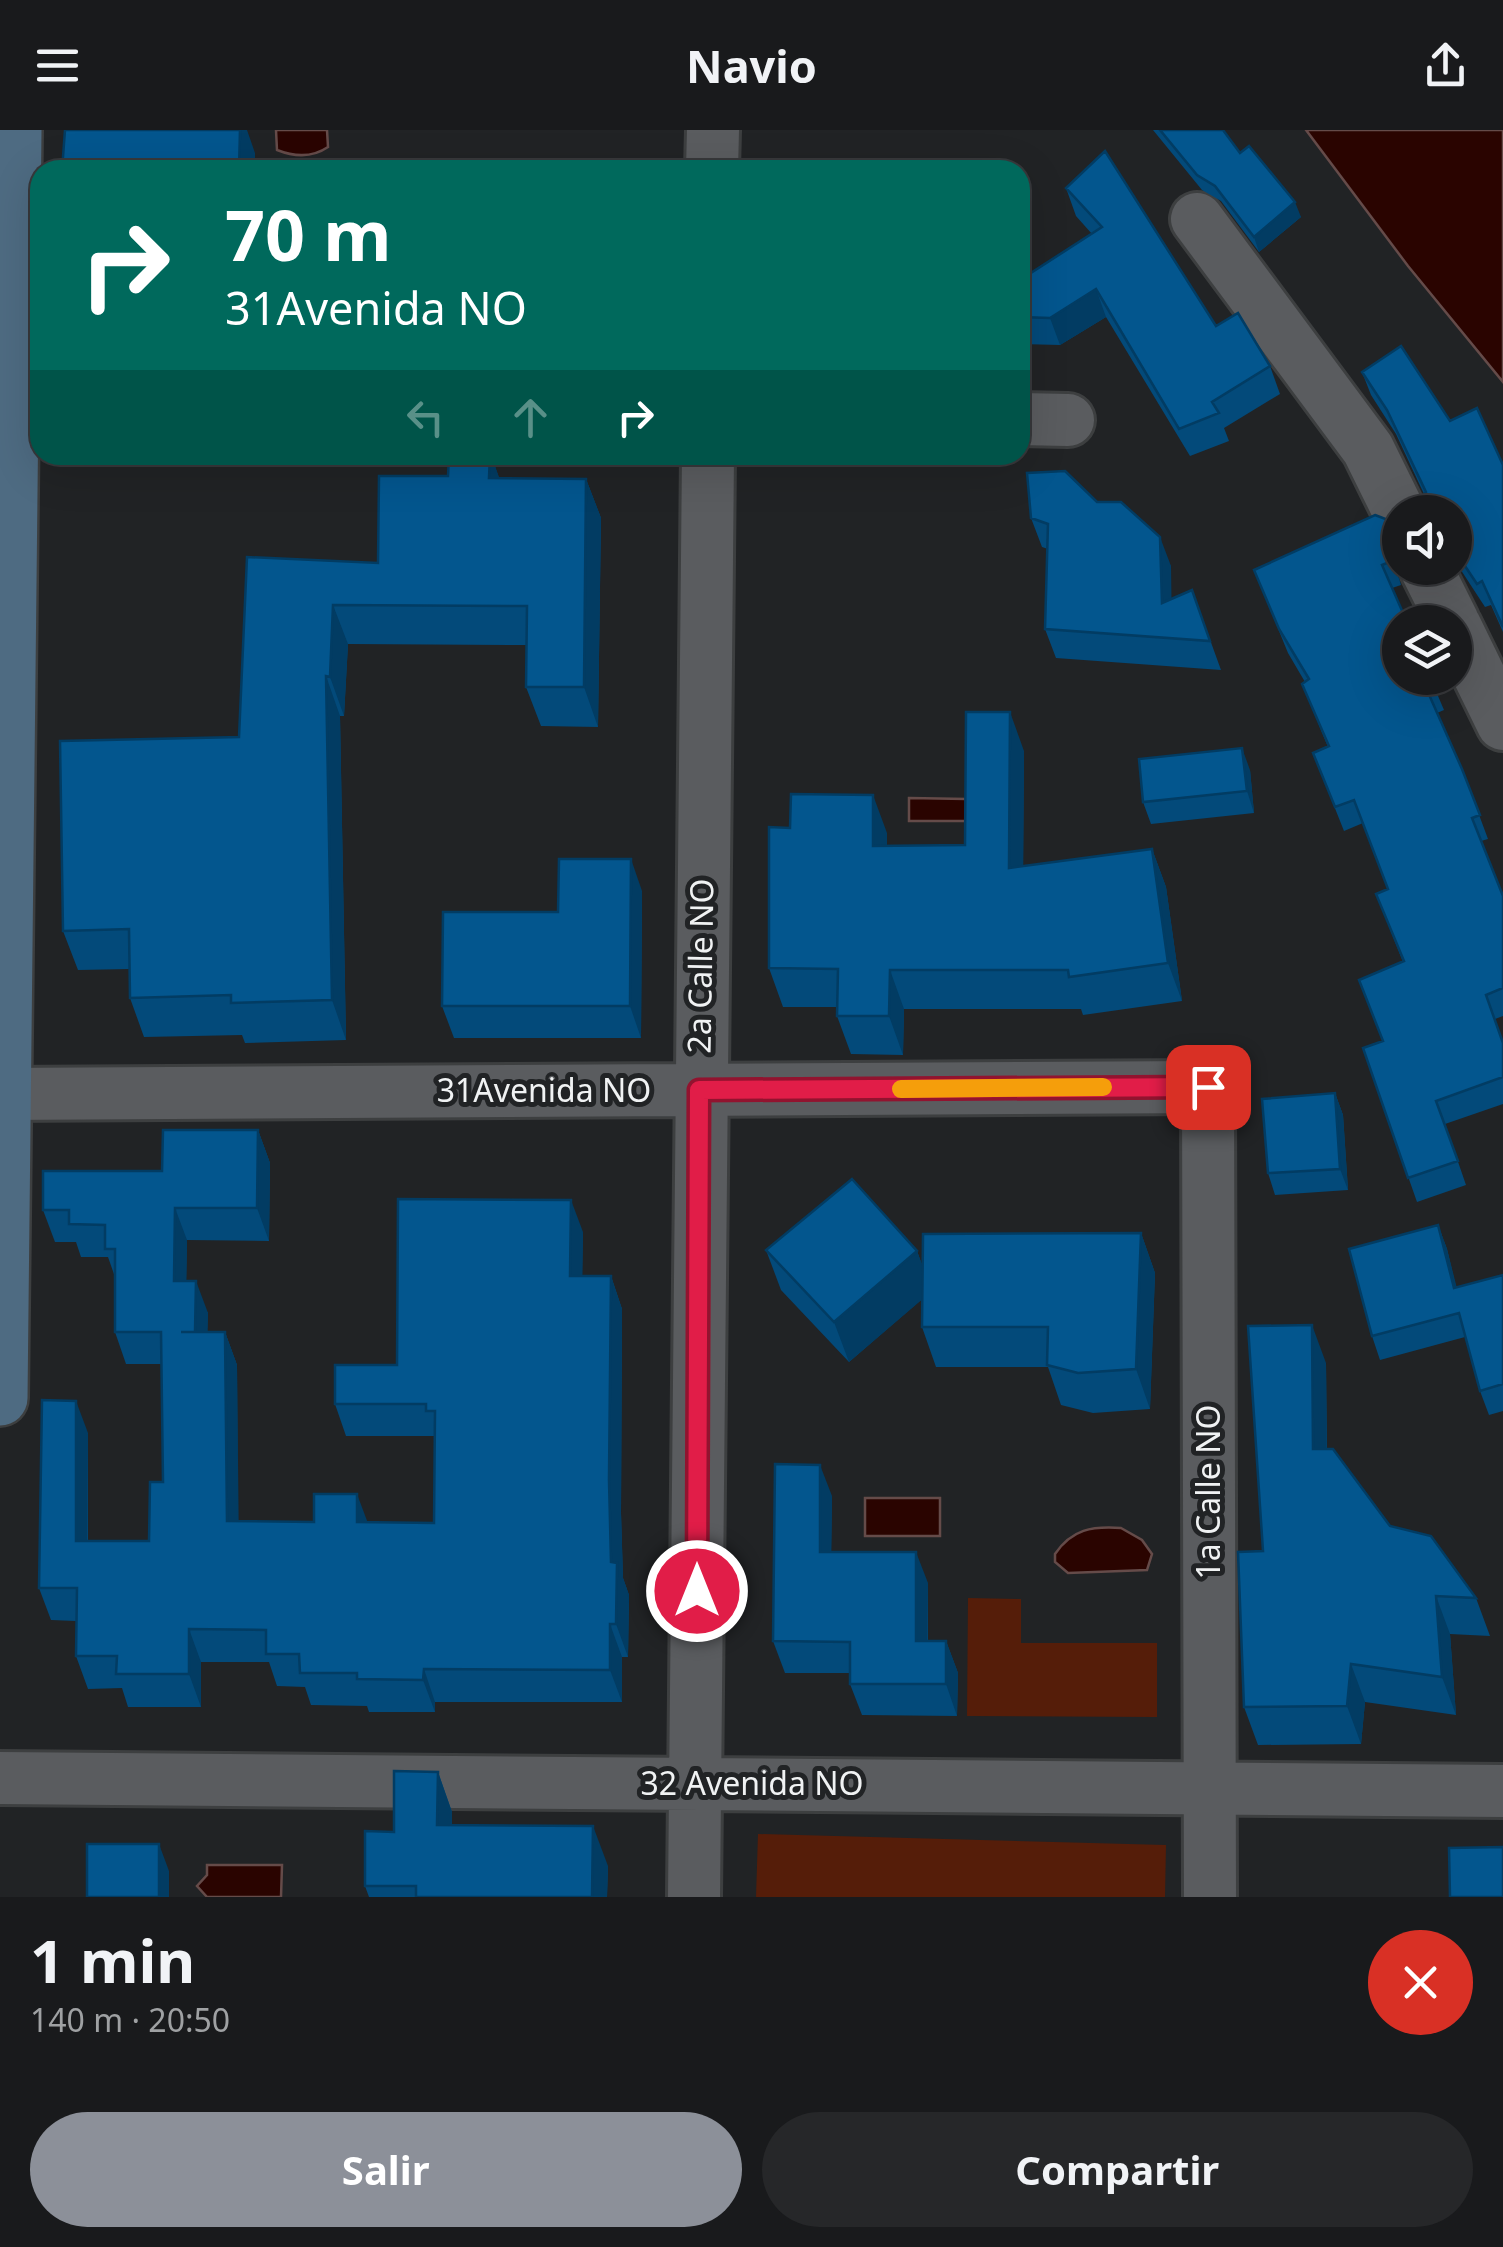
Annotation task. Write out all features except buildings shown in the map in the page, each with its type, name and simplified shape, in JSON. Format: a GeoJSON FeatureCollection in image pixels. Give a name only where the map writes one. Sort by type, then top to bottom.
{"type":"FeatureCollection","features":[{"type":"Feature","properties":{"kind":"street"},"geometry":{"type":"LineString","coordinates":[[0,1398],[2,1094],[18,409],[14,130]]}},
{"type":"Feature","properties":{"kind":"street"},"geometry":{"type":"LineString","coordinates":[[712,160],[713,130]]}},
{"type":"Feature","properties":{"kind":"street"},"geometry":{"type":"LineString","coordinates":[[1197,219],[1368,449],[1391,495]]}},
{"type":"Feature","properties":{"kind":"street","name":"2a Calle NO"},"geometry":{"type":"LineString","coordinates":[[694,1897],[708,465]]}},
{"type":"Feature","properties":{"kind":"street"},"geometry":{"type":"LineString","coordinates":[[1472,661],[1503,724]]}},
{"type":"Feature","properties":{"kind":"street","name":"31Avenida NO"},"geometry":{"type":"LineString","coordinates":[[2,1094],[1208,1087]]}},
{"type":"Feature","properties":{"kind":"street","name":"1a Calle NO"},"geometry":{"type":"LineString","coordinates":[[1208,1087],[1210,1897]]}},
{"type":"Feature","properties":{"kind":"street","name":"32 Avenida NO"},"geometry":{"type":"LineString","coordinates":[[0,1778],[1503,1791]]}},
{"type":"Feature","properties":{"kind":"shaded area"},"geometry":{"type":"Polygon","coordinates":[[[276,130],[327,130],[328,147],[310,155],[277,150],[276,130]]]}},
{"type":"Feature","properties":{"kind":"shaded area"},"geometry":{"type":"Polygon","coordinates":[[[1306,130],[1503,130],[1503,382],[1408,266],[1306,130]]]}},
{"type":"Feature","properties":{"kind":"shaded area"},"geometry":{"type":"Polygon","coordinates":[[[909,798],[966,799],[966,821],[909,821],[909,798]]]}},
{"type":"Feature","properties":{"kind":"shaded area"},"geometry":{"type":"Polygon","coordinates":[[[865,1498],[940,1498],[940,1536],[865,1536],[865,1498]]]}},
{"type":"Feature","properties":{"kind":"shaded area"},"geometry":{"type":"Polygon","coordinates":[[[1121,1528],[1142,1540],[1152,1554],[1147,1570],[1068,1573],[1055,1562],[1055,1554],[1076,1534],[1121,1528]]]}},
{"type":"Feature","properties":{"kind":"shaded area"},"geometry":{"type":"Polygon","coordinates":[[[968,1598],[1021,1599],[1021,1643],[1157,1643],[1157,1717],[967,1716],[968,1598]]]}},
{"type":"Feature","properties":{"kind":"shaded area"},"geometry":{"type":"Polygon","coordinates":[[[758,1834],[1166,1845],[1165,1897],[756,1897],[758,1834]]]}},
{"type":"Feature","properties":{"kind":"shaded area"},"geometry":{"type":"Polygon","coordinates":[[[207,1865],[282,1865],[281,1897],[207,1897],[197,1886],[207,1875],[207,1865]]]}},
{"type":"Feature","properties":{"kind":"slow traffic"},"geometry":{"type":"LineString","coordinates":[[901,1089],[1103,1087]]}},
{"type":"Feature","properties":{"kind":"route"},"geometry":{"type":"LineString","coordinates":[[697,1591],[699,1090],[1208,1087]]}}]}
